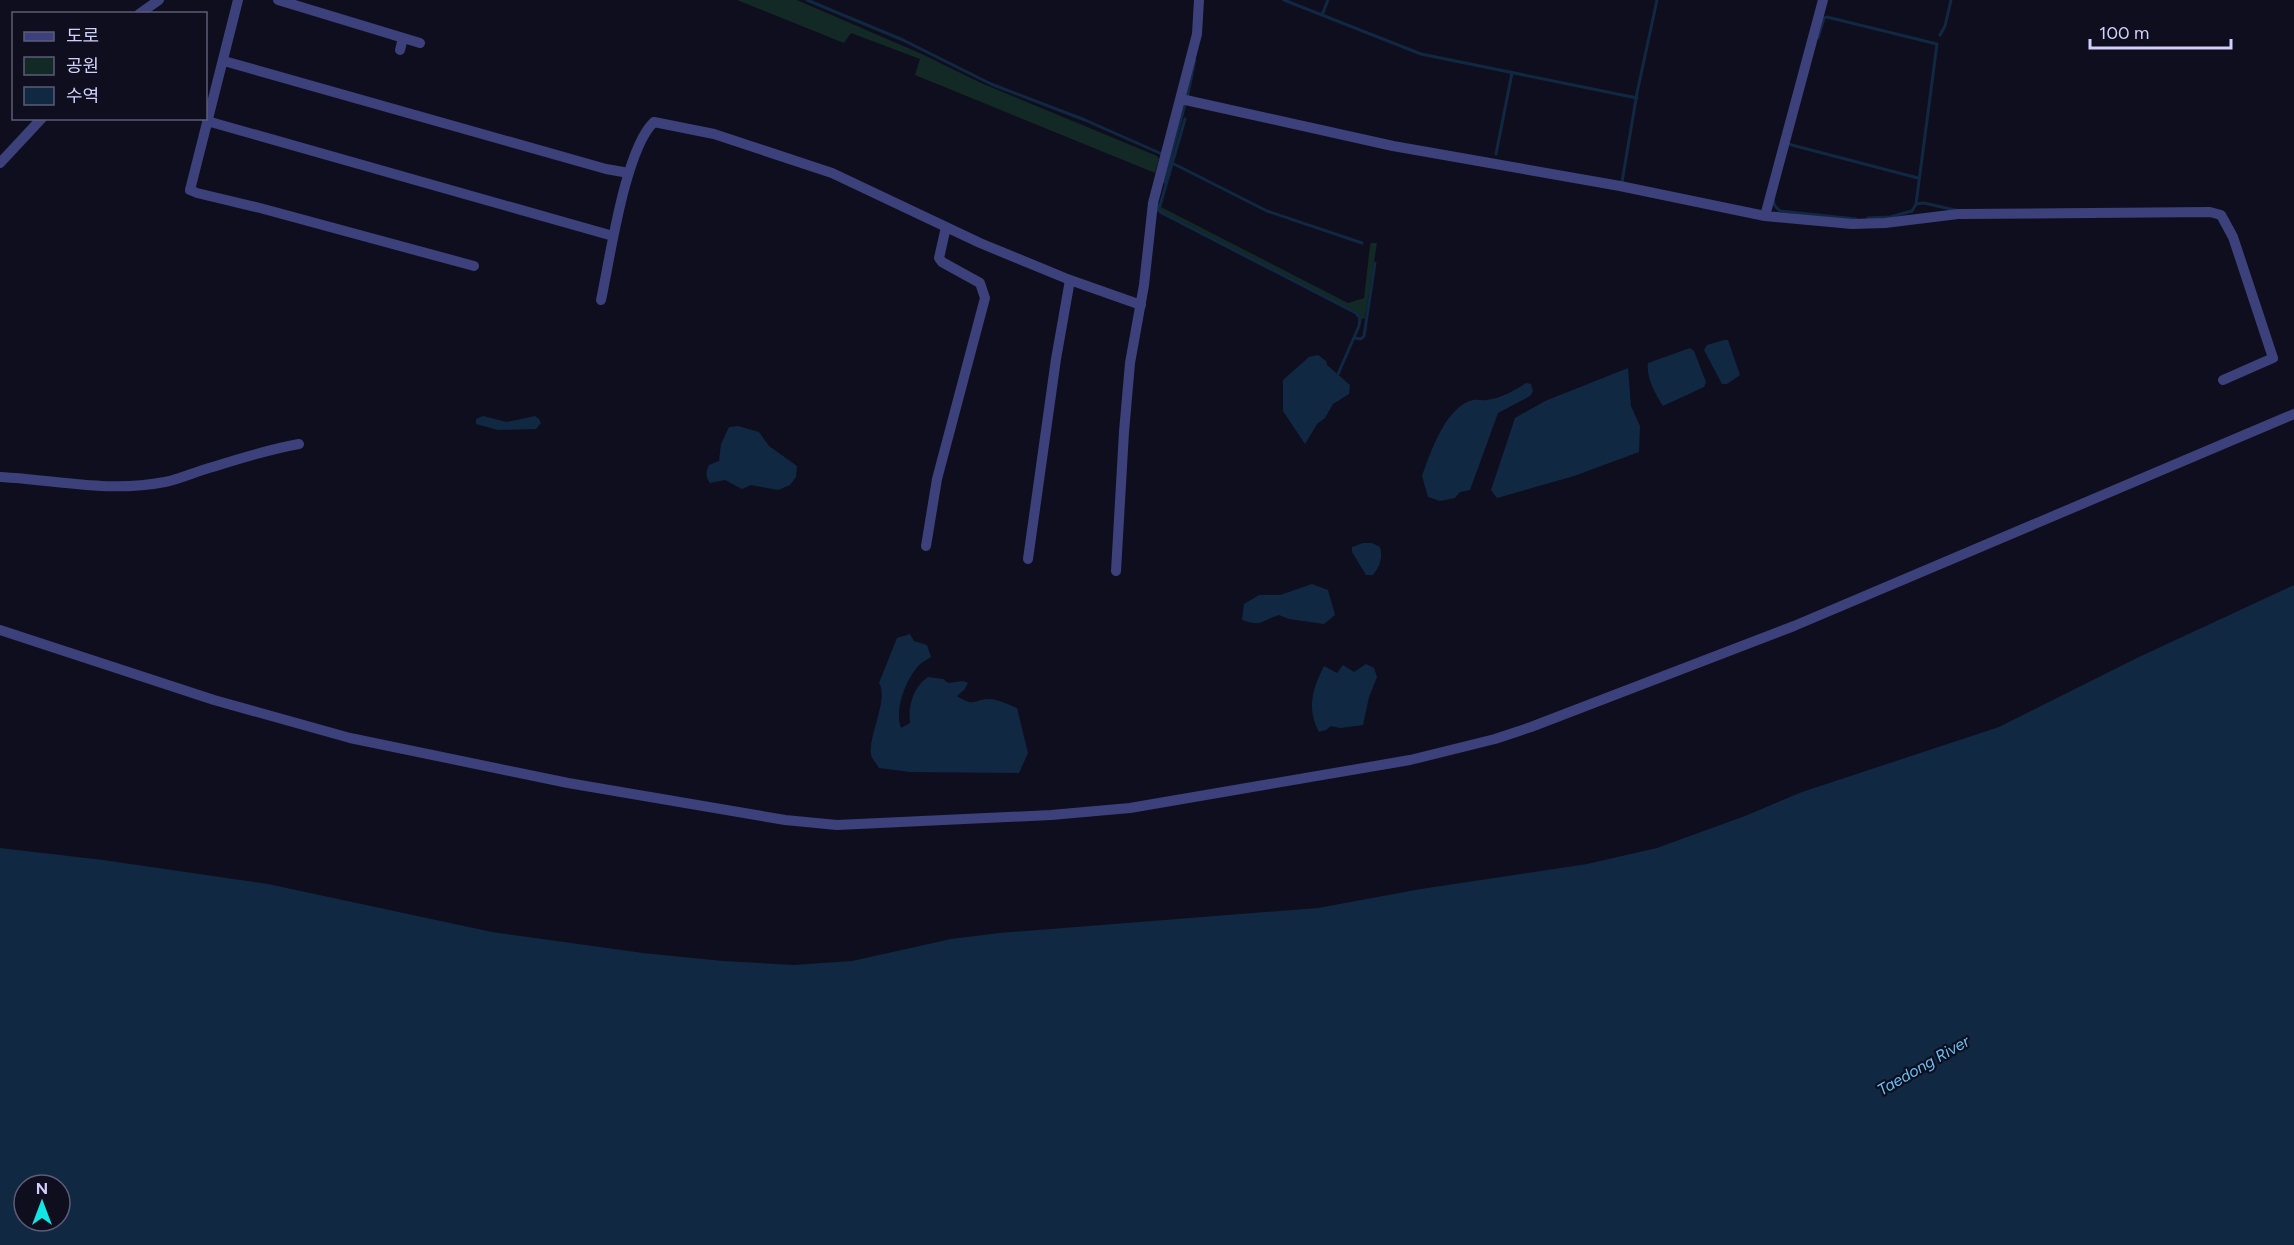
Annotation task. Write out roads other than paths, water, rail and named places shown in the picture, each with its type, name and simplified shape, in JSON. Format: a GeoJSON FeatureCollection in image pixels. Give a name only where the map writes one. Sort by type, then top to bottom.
{"type":"FeatureCollection","features":[{"type":"Feature","properties":{"kind":"street"},"geometry":{"type":"LineString","coordinates":[[142,12],[159,0]]}},
{"type":"Feature","properties":{"kind":"street"},"geometry":{"type":"LineString","coordinates":[[238,0],[190,190],[474,266]]}},
{"type":"Feature","properties":{"kind":"street"},"geometry":{"type":"LineString","coordinates":[[278,0],[420,43]]}},
{"type":"Feature","properties":{"kind":"street"},"geometry":{"type":"LineString","coordinates":[[1116,571],[1130,363],[1141,305],[1154,204],[1197,34],[1199,0]]}},
{"type":"Feature","properties":{"kind":"street"},"geometry":{"type":"LineString","coordinates":[[1765,216],[1823,0]]}},
{"type":"Feature","properties":{"kind":"street"},"geometry":{"type":"LineString","coordinates":[[400,50],[403,38]]}},
{"type":"Feature","properties":{"kind":"street"},"geometry":{"type":"LineString","coordinates":[[224,61],[594,166],[630,173]]}},
{"type":"Feature","properties":{"kind":"street"},"geometry":{"type":"LineString","coordinates":[[1181,99],[1393,146],[1620,186],[1765,216],[1852,224],[1885,223],[1958,214],[2210,212],[2221,215],[2233,237],[2273,358],[2223,380]]}},
{"type":"Feature","properties":{"kind":"street"},"geometry":{"type":"LineString","coordinates":[[0,163],[40,120]]}},
{"type":"Feature","properties":{"kind":"street"},"geometry":{"type":"LineString","coordinates":[[207,121],[613,236]]}},
{"type":"Feature","properties":{"kind":"street"},"geometry":{"type":"LineString","coordinates":[[601,300],[613,247],[613,236],[630,173],[646,130],[654,122],[714,134],[832,172],[946,227],[1070,280],[1141,305]]}},
{"type":"Feature","properties":{"kind":"street"},"geometry":{"type":"LineString","coordinates":[[926,546],[937,479],[985,298],[980,283],[942,262],[939,258],[946,227]]}},
{"type":"Feature","properties":{"kind":"street"},"geometry":{"type":"LineString","coordinates":[[1028,559],[1070,280]]}},
{"type":"Feature","properties":{"kind":"street"},"geometry":{"type":"LineString","coordinates":[[0,630],[214,700],[350,738],[568,783],[785,820],[837,825],[897,824],[1130,808],[1410,760],[1495,739],[1531,727],[1794,626],[2294,414]]}},
{"type":"Feature","properties":{"kind":"street"},"geometry":{"type":"LineString","coordinates":[[0,477],[118,488],[167,482],[298,444]]}},
{"type":"Feature","properties":{"kind":"water"},"geometry":{"type":"Polygon","coordinates":[[[1728,340],[1740,375],[1727,384],[1722,384],[1704,350],[1707,345],[1728,340]]]}},
{"type":"Feature","properties":{"kind":"water"},"geometry":{"type":"Polygon","coordinates":[[[1690,348],[1694,351],[1706,382],[1704,387],[1663,406],[1650,380],[1648,363],[1690,348]]]}},
{"type":"Feature","properties":{"kind":"water"},"geometry":{"type":"Polygon","coordinates":[[[1318,355],[1350,385],[1349,394],[1333,404],[1305,444],[1283,411],[1283,380],[1309,357],[1318,355]]]}},
{"type":"Feature","properties":{"kind":"water"},"geometry":{"type":"Polygon","coordinates":[[[1628,368],[1631,406],[1640,426],[1639,452],[1574,476],[1497,498],[1491,490],[1515,418],[1545,401],[1628,368]]]}},
{"type":"Feature","properties":{"kind":"water"},"geometry":{"type":"Polygon","coordinates":[[[1526,383],[1531,384],[1533,391],[1530,396],[1498,413],[1470,490],[1460,492],[1455,498],[1440,501],[1428,497],[1422,476],[1440,432],[1455,411],[1463,404],[1473,400],[1497,398],[1526,383]]]}},
{"type":"Feature","properties":{"kind":"water"},"geometry":{"type":"Polygon","coordinates":[[[483,416],[507,422],[535,416],[541,423],[536,429],[498,430],[476,424],[476,419],[483,416]]]}},
{"type":"Feature","properties":{"kind":"water"},"geometry":{"type":"Polygon","coordinates":[[[738,426],[759,432],[769,446],[797,466],[796,477],[790,485],[778,490],[751,485],[742,489],[725,480],[710,483],[706,474],[709,465],[719,461],[721,444],[729,427],[738,426]]]}},
{"type":"Feature","properties":{"kind":"water"},"geometry":{"type":"Polygon","coordinates":[[[1372,543],[1380,547],[1380,562],[1373,575],[1366,575],[1352,552],[1352,547],[1372,543]]]}},
{"type":"Feature","properties":{"kind":"water"},"geometry":{"type":"Polygon","coordinates":[[[1312,584],[1328,590],[1335,615],[1324,624],[1289,619],[1279,615],[1258,623],[1242,620],[1244,604],[1259,595],[1280,595],[1312,584]]]}},
{"type":"Feature","properties":{"kind":"water","name":"Taedong River"},"geometry":{"type":"Polygon","coordinates":[[[2294,585],[2294,1245],[0,1245],[0,848],[103,860],[268,884],[492,932],[643,953],[794,965],[852,961],[951,939],[999,933],[1318,908],[1421,889],[1587,864],[1657,848],[1745,816],[1802,792],[1999,727],[2139,657],[2294,585]]]}},
{"type":"Feature","properties":{"kind":"water"},"geometry":{"type":"Polygon","coordinates":[[[910,634],[914,641],[927,645],[931,657],[914,671],[902,695],[899,713],[901,728],[910,723],[910,710],[915,691],[928,677],[943,679],[948,683],[963,681],[968,683],[957,696],[967,702],[992,699],[1017,708],[1028,753],[1019,773],[910,772],[879,768],[872,757],[871,747],[882,698],[879,683],[897,638],[910,634]]]}},
{"type":"Feature","properties":{"kind":"water"},"geometry":{"type":"Polygon","coordinates":[[[1366,664],[1374,668],[1377,677],[1369,697],[1363,725],[1340,728],[1331,726],[1319,732],[1312,706],[1314,690],[1324,666],[1337,673],[1343,665],[1354,672],[1366,664]]]}},
{"type":"Feature","properties":{"kind":"waterway"},"geometry":{"type":"LineString","coordinates":[[807,0],[903,40],[991,84],[1085,120],[1162,154]]}},
{"type":"Feature","properties":{"kind":"waterway"},"geometry":{"type":"LineString","coordinates":[[1284,0],[1421,54],[1637,98]]}},
{"type":"Feature","properties":{"kind":"waterway"},"geometry":{"type":"LineString","coordinates":[[1322,15],[1328,0]]}},
{"type":"Feature","properties":{"kind":"waterway"},"geometry":{"type":"LineString","coordinates":[[1622,182],[1637,93],[1657,0]]}},
{"type":"Feature","properties":{"kind":"waterway"},"geometry":{"type":"LineString","coordinates":[[1940,35],[1945,26],[1951,0]]}},
{"type":"Feature","properties":{"kind":"waterway"},"geometry":{"type":"LineString","coordinates":[[1818,38],[1824,18],[1827,17],[1937,44],[1916,204]]}},
{"type":"Feature","properties":{"kind":"waterway"},"geometry":{"type":"LineString","coordinates":[[1187,98],[1195,60]]}},
{"type":"Feature","properties":{"kind":"waterway"},"geometry":{"type":"LineString","coordinates":[[1496,154],[1512,73]]}},
{"type":"Feature","properties":{"kind":"waterway"},"geometry":{"type":"LineString","coordinates":[[1164,182],[1185,104]]}},
{"type":"Feature","properties":{"kind":"waterway"},"geometry":{"type":"LineString","coordinates":[[1159,209],[1185,119]]}},
{"type":"Feature","properties":{"kind":"waterway"},"geometry":{"type":"LineString","coordinates":[[1788,144],[1918,178]]}},
{"type":"Feature","properties":{"kind":"waterway"},"geometry":{"type":"LineString","coordinates":[[1170,162],[1267,211],[1362,243]]}},
{"type":"Feature","properties":{"kind":"waterway"},"geometry":{"type":"LineString","coordinates":[[1773,200],[1780,211],[1856,219]]}},
{"type":"Feature","properties":{"kind":"waterway"},"geometry":{"type":"LineString","coordinates":[[1868,218],[1890,217],[1912,211],[1916,204],[1924,203],[1955,210]]}},
{"type":"Feature","properties":{"kind":"waterway"},"geometry":{"type":"LineString","coordinates":[[1158,205],[1158,210],[1162,213],[1356,313],[1360,318],[1359,326],[1338,374]]}},
{"type":"Feature","properties":{"kind":"waterway"},"geometry":{"type":"LineString","coordinates":[[1355,338],[1361,339],[1364,336],[1375,263]]}}]}
